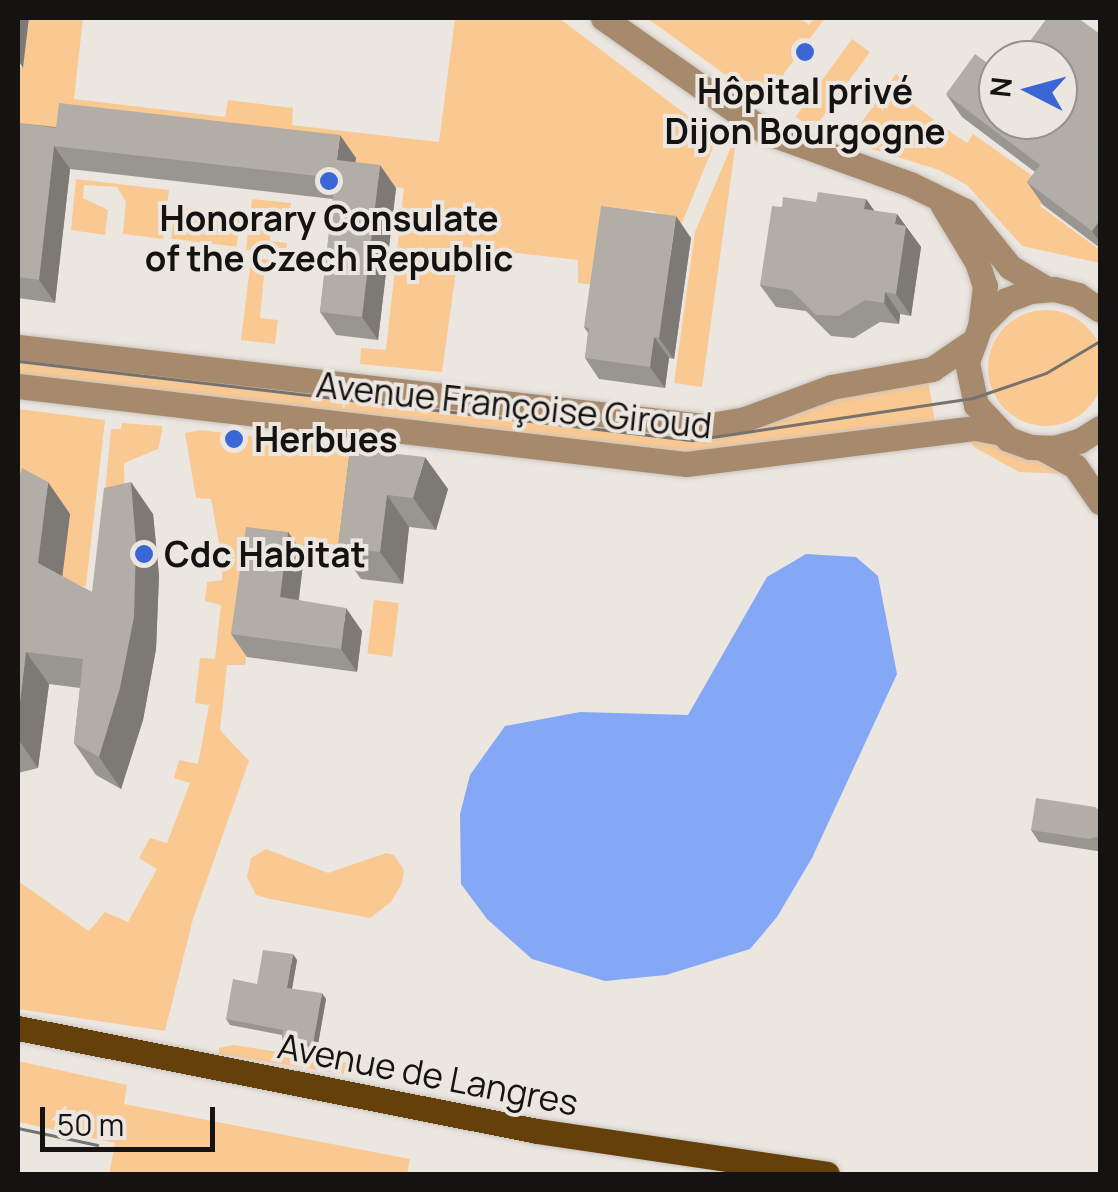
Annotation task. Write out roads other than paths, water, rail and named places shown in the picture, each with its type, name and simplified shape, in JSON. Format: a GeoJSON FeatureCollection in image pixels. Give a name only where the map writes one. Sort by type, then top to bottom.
{"type":"FeatureCollection","features":[{"type":"Feature","properties":{"kind":"main road","name":"Avenue de Langres"},"geometry":{"type":"LineString","coordinates":[[18,1028],[537,1131],[827,1174]]}},
{"type":"Feature","properties":{"kind":"street"},"geometry":{"type":"LineString","coordinates":[[603,18],[766,132],[910,184],[965,211],[1010,266],[1047,290],[1078,295],[1100,309]]}},
{"type":"Feature","properties":{"kind":"street"},"geometry":{"type":"LineString","coordinates":[[940,200],[977,262],[985,286],[968,384],[976,406],[1001,434]]}},
{"type":"Feature","properties":{"kind":"street","name":"Avenue Françoise Giroud"},"geometry":{"type":"LineString","coordinates":[[18,347],[704,426],[745,418],[831,387],[932,370],[976,334],[1006,300],[1047,290]]}},
{"type":"Feature","properties":{"kind":"street","name":"Avenue Françoise Giroud"},"geometry":{"type":"LineString","coordinates":[[18,386],[686,464],[976,428],[1042,448],[1075,466],[1100,502]]}},
{"type":"Feature","properties":{"kind":"street"},"geometry":{"type":"LineString","coordinates":[[1042,448],[1079,441],[1100,428]]}},
{"type":"Feature","properties":{"kind":"water"},"geometry":{"type":"Polygon","coordinates":[[[806,554],[856,557],[878,576],[897,674],[812,858],[777,917],[750,949],[666,975],[605,981],[532,959],[487,919],[461,884],[460,814],[470,775],[505,726],[580,712],[688,715],[767,577],[806,554]]]}},
{"type":"Feature","properties":{"kind":"tram line"},"geometry":{"type":"LineString","coordinates":[[18,361],[692,440],[973,398],[1046,373],[1100,341]]}},
{"type":"Feature","properties":{"kind":"tram line"},"geometry":{"type":"LineString","coordinates":[[18,1128],[97,1145]]}},
{"type":"Feature","properties":{"kind":"place","name":"Hôpital privé Dijon Bourgogne"},"geometry":{"type":"Point","coordinates":[805,52]}},
{"type":"Feature","properties":{"kind":"place","name":"Honorary Consulate of the Czech Republic"},"geometry":{"type":"Point","coordinates":[329,181]}},
{"type":"Feature","properties":{"kind":"place","name":"Herbues"},"geometry":{"type":"Point","coordinates":[234,439]}},
{"type":"Feature","properties":{"kind":"place","name":"Cdc Habitat"},"geometry":{"type":"Point","coordinates":[144,554]}}]}
